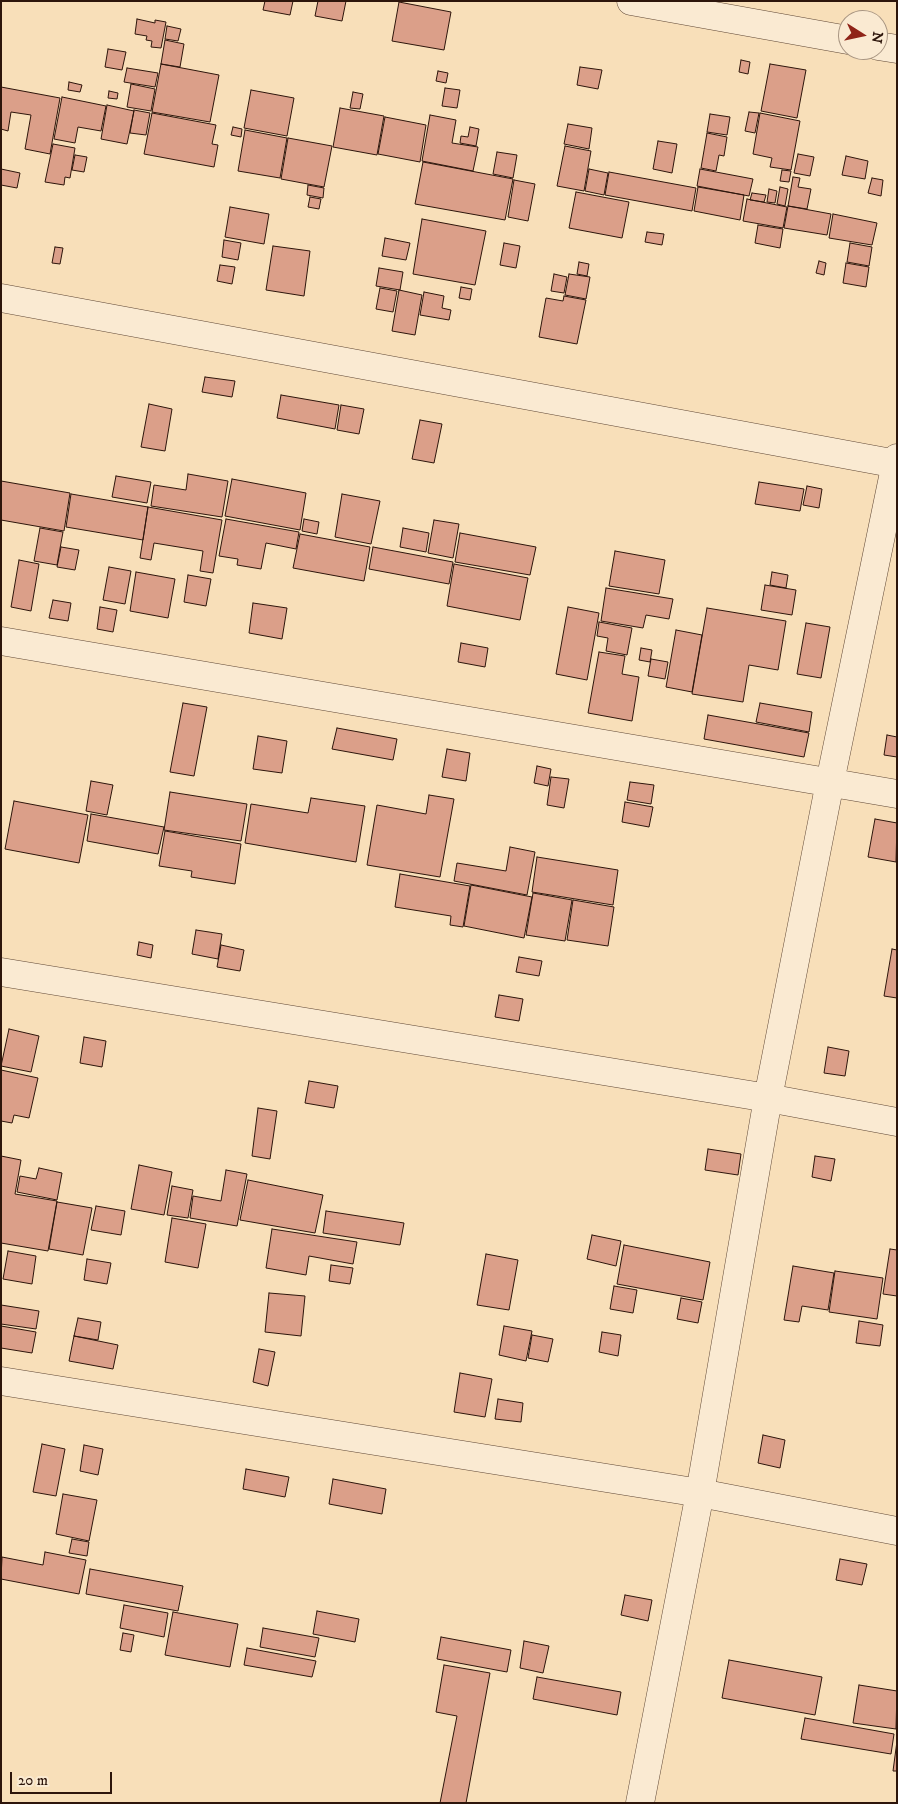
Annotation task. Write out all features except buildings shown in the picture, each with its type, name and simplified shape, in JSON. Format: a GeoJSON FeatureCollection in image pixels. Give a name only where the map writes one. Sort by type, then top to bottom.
{"type":"FeatureCollection","features":[{"type":"Feature","properties":{"kind":"street"},"geometry":{"type":"LineString","coordinates":[[631,1],[838,38]]}},
{"type":"Feature","properties":{"kind":"street"},"geometry":{"type":"LineString","coordinates":[[1,298],[896,462],[830,782],[768,1098],[700,1493],[640,1803]]}},
{"type":"Feature","properties":{"kind":"street"},"geometry":{"type":"LineString","coordinates":[[1,641],[897,794]]}},
{"type":"Feature","properties":{"kind":"street"},"geometry":{"type":"LineString","coordinates":[[1,972],[768,1098],[897,1122]]}},
{"type":"Feature","properties":{"kind":"street"},"geometry":{"type":"LineString","coordinates":[[1,1381],[700,1493],[897,1531]]}}]}
